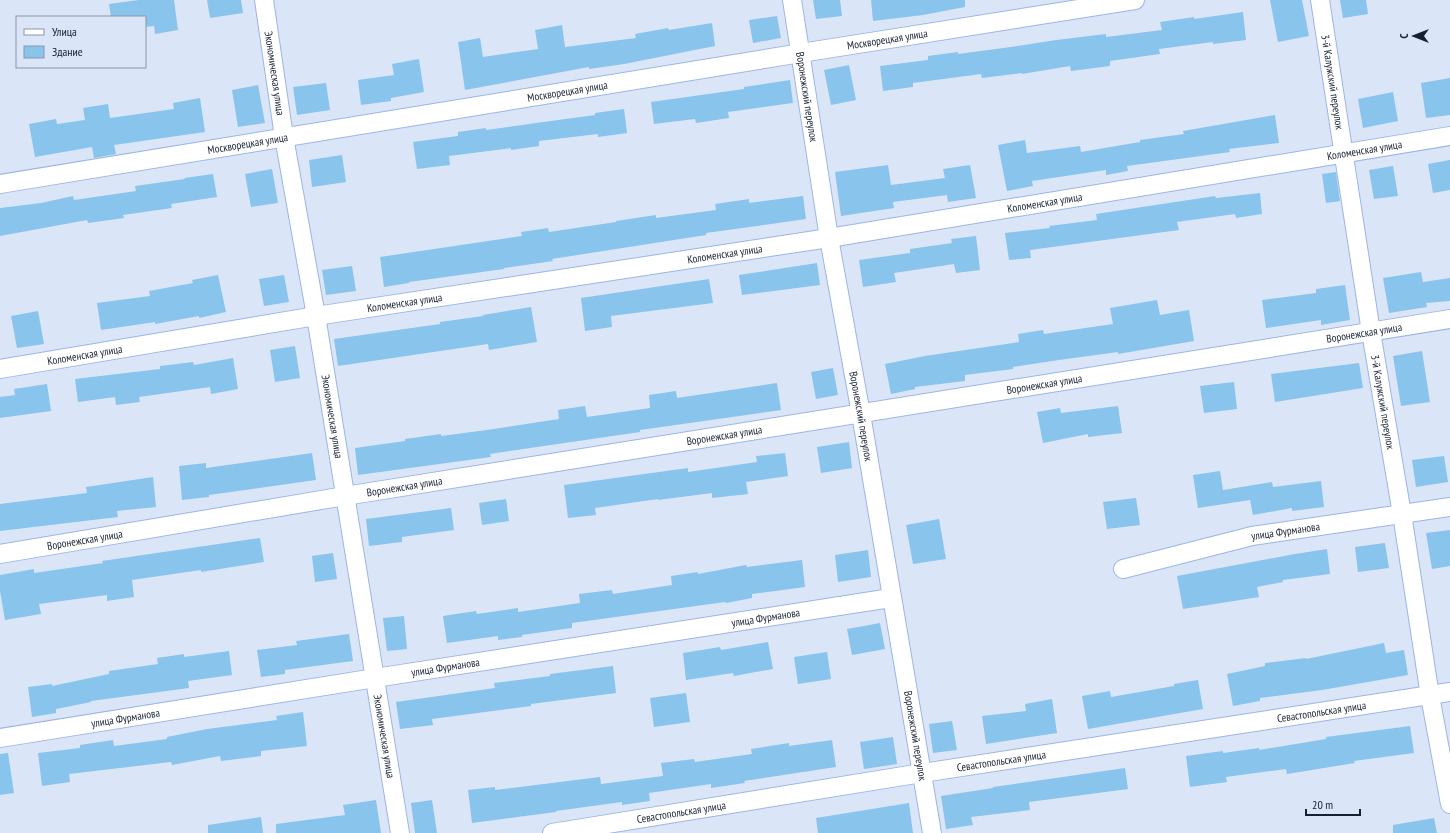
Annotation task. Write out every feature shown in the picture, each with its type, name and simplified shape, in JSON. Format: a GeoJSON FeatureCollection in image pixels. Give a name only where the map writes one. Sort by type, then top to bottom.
{"type":"FeatureCollection","features":[{"type":"Feature","properties":{"kind":"street","name":"Экономическая улица"},"geometry":{"type":"LineString","coordinates":[[264,0],[284,137],[316,316],[400,833]]}},
{"type":"Feature","properties":{"kind":"street","name":"Воронежский переулок"},"geometry":{"type":"LineString","coordinates":[[792,0],[829,238],[861,414],[932,833]]}},
{"type":"Feature","properties":{"kind":"street","name":"Москворецкая улица"},"geometry":{"type":"LineString","coordinates":[[0,184],[800,53],[1135,0]]}},
{"type":"Feature","properties":{"kind":"street","name":"3-й Калужский переулок"},"geometry":{"type":"LineString","coordinates":[[1320,0],[1371,332],[1402,514],[1430,696],[1450,804]]}},
{"type":"Feature","properties":{"kind":"street","name":"Коломенская улица"},"geometry":{"type":"LineString","coordinates":[[0,369],[316,316],[829,238],[1450,136]]}},
{"type":"Feature","properties":{"kind":"street","name":"Воронежская улица"},"geometry":{"type":"LineString","coordinates":[[0,554],[345,496],[1450,319]]}},
{"type":"Feature","properties":{"kind":"street","name":"улица Фурманова"},"geometry":{"type":"LineString","coordinates":[[1123,569],[1252,536],[1450,506]]}},
{"type":"Feature","properties":{"kind":"street","name":"улица Фурманова"},"geometry":{"type":"LineString","coordinates":[[0,738],[891,598]]}},
{"type":"Feature","properties":{"kind":"street","name":"Севастопольская улица"},"geometry":{"type":"LineString","coordinates":[[552,833],[922,773],[1450,692]]}},
{"type":"Feature","properties":{"kind":"building"},"geometry":{"type":"Polygon","coordinates":[[[139,0],[174,0],[178,30],[155,34],[154,26],[146,27],[146,16],[111,16],[109,4],[139,0]]]}},
{"type":"Feature","properties":{"kind":"building"},"geometry":{"type":"Polygon","coordinates":[[[207,0],[241,0],[243,13],[210,18],[207,0]]]}},
{"type":"Feature","properties":{"kind":"building"},"geometry":{"type":"Polygon","coordinates":[[[813,0],[840,0],[842,16],[816,19],[813,0]]]}},
{"type":"Feature","properties":{"kind":"building"},"geometry":{"type":"Polygon","coordinates":[[[871,0],[965,0],[965,7],[923,15],[873,21],[871,0]]]}},
{"type":"Feature","properties":{"kind":"building"},"geometry":{"type":"Polygon","coordinates":[[[1270,0],[1302,0],[1309,36],[1278,42],[1270,0]]]}},
{"type":"Feature","properties":{"kind":"building"},"geometry":{"type":"Polygon","coordinates":[[[1340,0],[1366,0],[1368,14],[1343,18],[1340,0]]]}},
{"type":"Feature","properties":{"kind":"building"},"geometry":{"type":"Polygon","coordinates":[[[1243,12],[1246,40],[1213,44],[1213,42],[1159,49],[1160,54],[1110,61],[1110,66],[1071,71],[1070,66],[1022,74],[982,78],[981,74],[913,83],[913,87],[883,91],[880,66],[928,60],[928,56],[958,52],[958,54],[1106,34],[1106,37],[1162,30],[1160,22],[1243,12]]]}},
{"type":"Feature","properties":{"kind":"building"},"geometry":{"type":"Polygon","coordinates":[[[777,16],[781,38],[753,43],[749,20],[777,16]]]}},
{"type":"Feature","properties":{"kind":"building"},"geometry":{"type":"Polygon","coordinates":[[[712,23],[715,46],[624,64],[589,69],[589,67],[465,90],[458,42],[480,38],[483,57],[538,49],[535,30],[562,25],[565,47],[636,38],[635,34],[668,28],[669,30],[712,23]]]}},
{"type":"Feature","properties":{"kind":"building"},"geometry":{"type":"Polygon","coordinates":[[[419,59],[424,92],[391,98],[391,101],[361,105],[358,80],[394,75],[392,64],[419,59]]]}},
{"type":"Feature","properties":{"kind":"building"},"geometry":{"type":"Polygon","coordinates":[[[849,65],[856,100],[831,105],[824,70],[849,65]]]}},
{"type":"Feature","properties":{"kind":"building"},"geometry":{"type":"Polygon","coordinates":[[[1450,78],[1450,115],[1426,118],[1421,83],[1450,78]]]}},
{"type":"Feature","properties":{"kind":"building"},"geometry":{"type":"Polygon","coordinates":[[[790,80],[793,103],[728,112],[729,118],[696,123],[695,119],[654,124],[651,102],[744,89],[744,87],[790,80]]]}},
{"type":"Feature","properties":{"kind":"building"},"geometry":{"type":"Polygon","coordinates":[[[326,83],[330,110],[297,115],[293,87],[326,83]]]}},
{"type":"Feature","properties":{"kind":"building"},"geometry":{"type":"Polygon","coordinates":[[[258,85],[265,123],[238,127],[232,90],[258,85]]]}},
{"type":"Feature","properties":{"kind":"building"},"geometry":{"type":"Polygon","coordinates":[[[1393,92],[1398,121],[1363,128],[1358,99],[1393,92]]]}},
{"type":"Feature","properties":{"kind":"building"},"geometry":{"type":"Polygon","coordinates":[[[200,98],[205,132],[114,145],[116,154],[94,158],[92,147],[35,157],[29,124],[56,119],[57,124],[85,120],[83,108],[108,104],[110,118],[174,109],[173,103],[200,98]]]}},
{"type":"Feature","properties":{"kind":"building"},"geometry":{"type":"Polygon","coordinates":[[[624,109],[627,133],[598,137],[598,134],[539,141],[539,146],[449,156],[450,165],[417,169],[413,142],[458,136],[458,132],[486,128],[486,130],[595,115],[595,113],[624,109]]]}},
{"type":"Feature","properties":{"kind":"building"},"geometry":{"type":"Polygon","coordinates":[[[1275,115],[1279,143],[1229,149],[1230,152],[1127,166],[1128,171],[1106,175],[1106,170],[1032,181],[1033,186],[1007,191],[998,145],[1025,140],[1027,153],[1080,146],[1081,152],[1140,142],[1140,140],[1184,134],[1183,131],[1275,115]]]}},
{"type":"Feature","properties":{"kind":"building"},"geometry":{"type":"Polygon","coordinates":[[[342,155],[346,182],[312,187],[309,160],[342,155]]]}},
{"type":"Feature","properties":{"kind":"building"},"geometry":{"type":"Polygon","coordinates":[[[1450,160],[1450,190],[1433,193],[1428,164],[1450,160]]]}},
{"type":"Feature","properties":{"kind":"building"},"geometry":{"type":"Polygon","coordinates":[[[888,165],[891,185],[945,178],[943,169],[970,165],[976,198],[948,202],[947,195],[893,202],[894,208],[841,216],[835,172],[888,165]]]}},
{"type":"Feature","properties":{"kind":"building"},"geometry":{"type":"Polygon","coordinates":[[[1393,166],[1398,196],[1374,199],[1369,170],[1393,166]]]}},
{"type":"Feature","properties":{"kind":"building"},"geometry":{"type":"Polygon","coordinates":[[[272,169],[278,203],[251,207],[245,174],[272,169]]]}},
{"type":"Feature","properties":{"kind":"building"},"geometry":{"type":"Polygon","coordinates":[[[1336,172],[1340,201],[1326,203],[1322,174],[1336,172]]]}},
{"type":"Feature","properties":{"kind":"building"},"geometry":{"type":"Polygon","coordinates":[[[213,174],[217,197],[171,204],[172,208],[123,215],[124,218],[88,223],[87,220],[0,236],[0,208],[41,203],[73,196],[74,200],[136,191],[135,186],[213,174]]]}},
{"type":"Feature","properties":{"kind":"building"},"geometry":{"type":"Polygon","coordinates":[[[1260,193],[1262,214],[1236,218],[1235,214],[1177,222],[1179,230],[1030,250],[1031,258],[1009,260],[1005,233],[1050,228],[1049,226],[1097,220],[1096,214],[1215,196],[1216,198],[1260,193]]]}},
{"type":"Feature","properties":{"kind":"building"},"geometry":{"type":"Polygon","coordinates":[[[803,196],[806,219],[706,233],[706,235],[552,259],[553,261],[384,287],[380,257],[522,236],[521,232],[548,228],[549,232],[656,215],[656,218],[716,210],[715,204],[749,199],[749,203],[803,196]]]}},
{"type":"Feature","properties":{"kind":"building"},"geometry":{"type":"Polygon","coordinates":[[[976,236],[980,270],[956,273],[954,264],[894,273],[896,282],[863,287],[859,260],[910,253],[910,249],[952,243],[951,239],[976,236]]]}},
{"type":"Feature","properties":{"kind":"building"},"geometry":{"type":"Polygon","coordinates":[[[817,263],[820,285],[742,295],[739,275],[817,263]]]}},
{"type":"Feature","properties":{"kind":"building"},"geometry":{"type":"Polygon","coordinates":[[[352,266],[356,291],[326,295],[322,270],[352,266]]]}},
{"type":"Feature","properties":{"kind":"building"},"geometry":{"type":"Polygon","coordinates":[[[1421,272],[1423,282],[1450,278],[1450,301],[1426,303],[1427,307],[1389,313],[1383,278],[1421,272]]]}},
{"type":"Feature","properties":{"kind":"building"},"geometry":{"type":"Polygon","coordinates":[[[218,275],[226,312],[199,318],[199,316],[155,324],[155,322],[101,330],[97,303],[150,296],[149,291],[193,283],[192,280],[218,275]]]}},
{"type":"Feature","properties":{"kind":"building"},"geometry":{"type":"Polygon","coordinates":[[[284,275],[289,302],[264,306],[259,279],[284,275]]]}},
{"type":"Feature","properties":{"kind":"building"},"geometry":{"type":"Polygon","coordinates":[[[709,279],[713,303],[611,316],[612,327],[585,331],[581,298],[709,279]]]}},
{"type":"Feature","properties":{"kind":"building"},"geometry":{"type":"Polygon","coordinates":[[[1345,285],[1350,320],[1321,325],[1321,320],[1266,328],[1262,300],[1316,293],[1316,289],[1345,285]]]}},
{"type":"Feature","properties":{"kind":"building"},"geometry":{"type":"Polygon","coordinates":[[[1157,300],[1160,315],[1189,310],[1194,341],[1118,354],[1118,352],[1059,360],[1013,367],[1013,369],[965,375],[965,381],[915,387],[915,389],[891,394],[885,364],[925,356],[1019,342],[1018,334],[1043,330],[1044,334],[1113,324],[1110,308],[1157,300]]]}},
{"type":"Feature","properties":{"kind":"building"},"geometry":{"type":"Polygon","coordinates":[[[531,307],[537,342],[489,350],[488,344],[338,366],[334,339],[440,324],[440,322],[531,307]]]}},
{"type":"Feature","properties":{"kind":"building"},"geometry":{"type":"Polygon","coordinates":[[[38,311],[44,344],[17,348],[11,316],[38,311]]]}},
{"type":"Feature","properties":{"kind":"building"},"geometry":{"type":"Polygon","coordinates":[[[295,346],[300,378],[275,382],[270,350],[295,346]]]}},
{"type":"Feature","properties":{"kind":"building"},"geometry":{"type":"Polygon","coordinates":[[[1422,351],[1430,402],[1401,406],[1393,356],[1422,351]]]}},
{"type":"Feature","properties":{"kind":"building"},"geometry":{"type":"Polygon","coordinates":[[[233,358],[238,389],[211,394],[210,387],[139,397],[140,402],[116,405],[115,397],[78,402],[75,379],[160,369],[160,366],[193,362],[194,365],[233,358]]]}},
{"type":"Feature","properties":{"kind":"building"},"geometry":{"type":"Polygon","coordinates":[[[1359,363],[1363,388],[1275,402],[1271,374],[1359,363]]]}},
{"type":"Feature","properties":{"kind":"building"},"geometry":{"type":"Polygon","coordinates":[[[833,368],[838,395],[816,399],[811,372],[833,368]]]}},
{"type":"Feature","properties":{"kind":"building"},"geometry":{"type":"Polygon","coordinates":[[[1234,382],[1237,409],[1204,413],[1200,386],[1234,382]]]}},
{"type":"Feature","properties":{"kind":"building"},"geometry":{"type":"Polygon","coordinates":[[[777,383],[781,410],[640,430],[640,432],[490,454],[491,457],[358,475],[355,448],[405,441],[405,439],[441,434],[441,436],[559,419],[558,410],[585,406],[587,417],[650,408],[649,395],[676,391],[677,398],[777,383]]]}},
{"type":"Feature","properties":{"kind":"building"},"geometry":{"type":"Polygon","coordinates":[[[47,384],[51,411],[0,418],[0,397],[15,395],[14,389],[47,384]]]}},
{"type":"Feature","properties":{"kind":"building"},"geometry":{"type":"Polygon","coordinates":[[[1118,406],[1122,433],[1088,437],[1088,434],[1043,443],[1037,412],[1060,408],[1061,413],[1118,406]]]}},
{"type":"Feature","properties":{"kind":"building"},"geometry":{"type":"Polygon","coordinates":[[[849,442],[852,468],[821,473],[817,447],[849,442]]]}},
{"type":"Feature","properties":{"kind":"building"},"geometry":{"type":"Polygon","coordinates":[[[312,453],[316,480],[182,500],[179,466],[206,463],[206,468],[312,453]]]}},
{"type":"Feature","properties":{"kind":"building"},"geometry":{"type":"Polygon","coordinates":[[[785,453],[788,476],[746,482],[748,494],[712,498],[712,493],[658,499],[595,508],[596,515],[568,518],[564,485],[688,468],[688,472],[757,462],[756,456],[785,453]]]}},
{"type":"Feature","properties":{"kind":"building"},"geometry":{"type":"Polygon","coordinates":[[[1444,456],[1448,482],[1416,487],[1412,460],[1444,456]]]}},
{"type":"Feature","properties":{"kind":"building"},"geometry":{"type":"Polygon","coordinates":[[[1220,471],[1223,490],[1272,482],[1273,487],[1321,481],[1324,507],[1292,511],[1292,508],[1253,515],[1250,500],[1198,508],[1193,475],[1220,471]]]}},
{"type":"Feature","properties":{"kind":"building"},"geometry":{"type":"Polygon","coordinates":[[[153,477],[156,507],[117,511],[118,517],[0,531],[0,504],[87,493],[86,487],[153,477]]]}},
{"type":"Feature","properties":{"kind":"building"},"geometry":{"type":"Polygon","coordinates":[[[1136,498],[1140,525],[1107,529],[1103,502],[1136,498]]]}},
{"type":"Feature","properties":{"kind":"building"},"geometry":{"type":"Polygon","coordinates":[[[506,499],[509,521],[482,525],[479,503],[506,499]]]}},
{"type":"Feature","properties":{"kind":"building"},"geometry":{"type":"Polygon","coordinates":[[[451,508],[454,530],[402,537],[402,542],[369,546],[366,519],[451,508]]]}},
{"type":"Feature","properties":{"kind":"building"},"geometry":{"type":"Polygon","coordinates":[[[939,519],[946,559],[913,564],[906,525],[939,519]]]}},
{"type":"Feature","properties":{"kind":"building"},"geometry":{"type":"Polygon","coordinates":[[[1450,530],[1450,566],[1432,569],[1426,533],[1450,530]]]}},
{"type":"Feature","properties":{"kind":"building"},"geometry":{"type":"Polygon","coordinates":[[[260,538],[264,562],[201,572],[201,570],[132,580],[134,597],[107,601],[107,595],[39,604],[41,614],[5,620],[0,591],[0,575],[34,569],[34,573],[103,563],[102,561],[260,538]]]}},
{"type":"Feature","properties":{"kind":"building"},"geometry":{"type":"Polygon","coordinates":[[[1385,543],[1389,568],[1358,572],[1355,547],[1385,543]]]}},
{"type":"Feature","properties":{"kind":"building"},"geometry":{"type":"Polygon","coordinates":[[[1327,549],[1330,574],[1283,580],[1283,582],[1257,587],[1259,597],[1183,609],[1177,576],[1327,549]]]}},
{"type":"Feature","properties":{"kind":"building"},"geometry":{"type":"Polygon","coordinates":[[[868,550],[871,577],[838,582],[835,555],[868,550]]]}},
{"type":"Feature","properties":{"kind":"building"},"geometry":{"type":"Polygon","coordinates":[[[333,553],[337,579],[315,582],[312,556],[333,553]]]}},
{"type":"Feature","properties":{"kind":"building"},"geometry":{"type":"Polygon","coordinates":[[[802,560],[805,587],[752,594],[752,598],[726,603],[572,623],[572,628],[522,635],[522,637],[498,640],[498,636],[447,643],[443,616],[476,611],[477,614],[518,608],[518,612],[580,603],[579,594],[612,590],[613,594],[672,585],[671,576],[698,572],[698,574],[746,565],[747,567],[802,560]]]}},
{"type":"Feature","properties":{"kind":"building"},"geometry":{"type":"Polygon","coordinates":[[[404,616],[407,649],[387,651],[383,618],[404,616]]]}},
{"type":"Feature","properties":{"kind":"building"},"geometry":{"type":"Polygon","coordinates":[[[880,623],[885,649],[852,655],[847,629],[880,623]]]}},
{"type":"Feature","properties":{"kind":"building"},"geometry":{"type":"Polygon","coordinates":[[[349,634],[353,661],[285,670],[285,674],[261,677],[257,650],[297,645],[296,641],[349,634]]]}},
{"type":"Feature","properties":{"kind":"building"},"geometry":{"type":"Polygon","coordinates":[[[768,642],[773,669],[734,676],[733,673],[686,680],[683,653],[720,647],[721,650],[768,642]]]}},
{"type":"Feature","properties":{"kind":"building"},"geometry":{"type":"Polygon","coordinates":[[[1384,643],[1386,653],[1404,650],[1408,675],[1322,690],[1260,698],[1260,701],[1233,706],[1227,674],[1265,666],[1265,663],[1306,659],[1384,643]]]}},
{"type":"Feature","properties":{"kind":"building"},"geometry":{"type":"Polygon","coordinates":[[[229,651],[232,675],[188,681],[189,688],[91,701],[56,709],[56,713],[32,717],[28,687],[52,684],[52,686],[109,674],[109,671],[158,664],[157,658],[184,654],[184,657],[229,651]]]}},
{"type":"Feature","properties":{"kind":"building"},"geometry":{"type":"Polygon","coordinates":[[[827,652],[831,679],[798,684],[794,657],[827,652]]]}},
{"type":"Feature","properties":{"kind":"building"},"geometry":{"type":"Polygon","coordinates":[[[613,666],[616,693],[432,719],[433,725],[400,729],[396,702],[495,688],[494,683],[613,666]]]}},
{"type":"Feature","properties":{"kind":"building"},"geometry":{"type":"Polygon","coordinates":[[[1198,680],[1203,709],[1088,729],[1082,696],[1110,691],[1111,697],[1174,686],[1174,684],[1198,680]]]}},
{"type":"Feature","properties":{"kind":"building"},"geometry":{"type":"Polygon","coordinates":[[[686,693],[690,722],[654,727],[650,698],[686,693]]]}},
{"type":"Feature","properties":{"kind":"building"},"geometry":{"type":"Polygon","coordinates":[[[1052,699],[1057,733],[986,744],[982,716],[1026,711],[1025,704],[1052,699]]]}},
{"type":"Feature","properties":{"kind":"building"},"geometry":{"type":"Polygon","coordinates":[[[303,712],[307,746],[261,751],[261,756],[221,761],[220,756],[172,765],[171,762],[69,774],[70,782],[42,786],[38,753],[80,748],[80,745],[113,740],[114,746],[167,739],[167,737],[207,729],[277,720],[276,716],[303,712]]]}},
{"type":"Feature","properties":{"kind":"building"},"geometry":{"type":"Polygon","coordinates":[[[952,721],[957,750],[933,753],[929,724],[952,721]]]}},
{"type":"Feature","properties":{"kind":"building"},"geometry":{"type":"Polygon","coordinates":[[[1410,726],[1414,753],[1354,761],[1355,763],[1287,774],[1286,769],[1226,777],[1227,782],[1190,787],[1186,756],[1259,748],[1259,750],[1326,739],[1326,737],[1410,726]]]}},
{"type":"Feature","properties":{"kind":"building"},"geometry":{"type":"Polygon","coordinates":[[[893,737],[897,764],[864,769],[860,742],[893,737]]]}},
{"type":"Feature","properties":{"kind":"building"},"geometry":{"type":"Polygon","coordinates":[[[832,740],[836,767],[744,781],[745,783],[711,788],[711,784],[649,793],[650,801],[622,805],[622,802],[472,823],[468,790],[495,787],[495,790],[600,777],[601,784],[663,776],[661,763],[694,759],[695,762],[752,754],[751,749],[789,743],[789,746],[832,740]]]}},
{"type":"Feature","properties":{"kind":"building"},"geometry":{"type":"Polygon","coordinates":[[[8,753],[14,793],[0,795],[0,754],[8,753]]]}},
{"type":"Feature","properties":{"kind":"building"},"geometry":{"type":"Polygon","coordinates":[[[1125,768],[1128,789],[1029,802],[1030,810],[971,817],[973,825],[946,829],[941,796],[1125,768]]]}},
{"type":"Feature","properties":{"kind":"building"},"geometry":{"type":"Polygon","coordinates":[[[376,800],[381,833],[276,833],[276,824],[345,815],[343,805],[376,800]]]}},
{"type":"Feature","properties":{"kind":"building"},"geometry":{"type":"Polygon","coordinates":[[[432,800],[437,833],[415,833],[411,803],[432,800]]]}},
{"type":"Feature","properties":{"kind":"building"},"geometry":{"type":"Polygon","coordinates":[[[909,803],[913,833],[818,833],[816,818],[909,803]]]}},
{"type":"Feature","properties":{"kind":"building"},"geometry":{"type":"Polygon","coordinates":[[[261,817],[263,833],[208,833],[208,825],[261,817]]]}},
{"type":"Feature","properties":{"kind":"building"},"geometry":{"type":"Polygon","coordinates":[[[1434,818],[1437,833],[1393,833],[1393,825],[1434,818]]]}}]}
